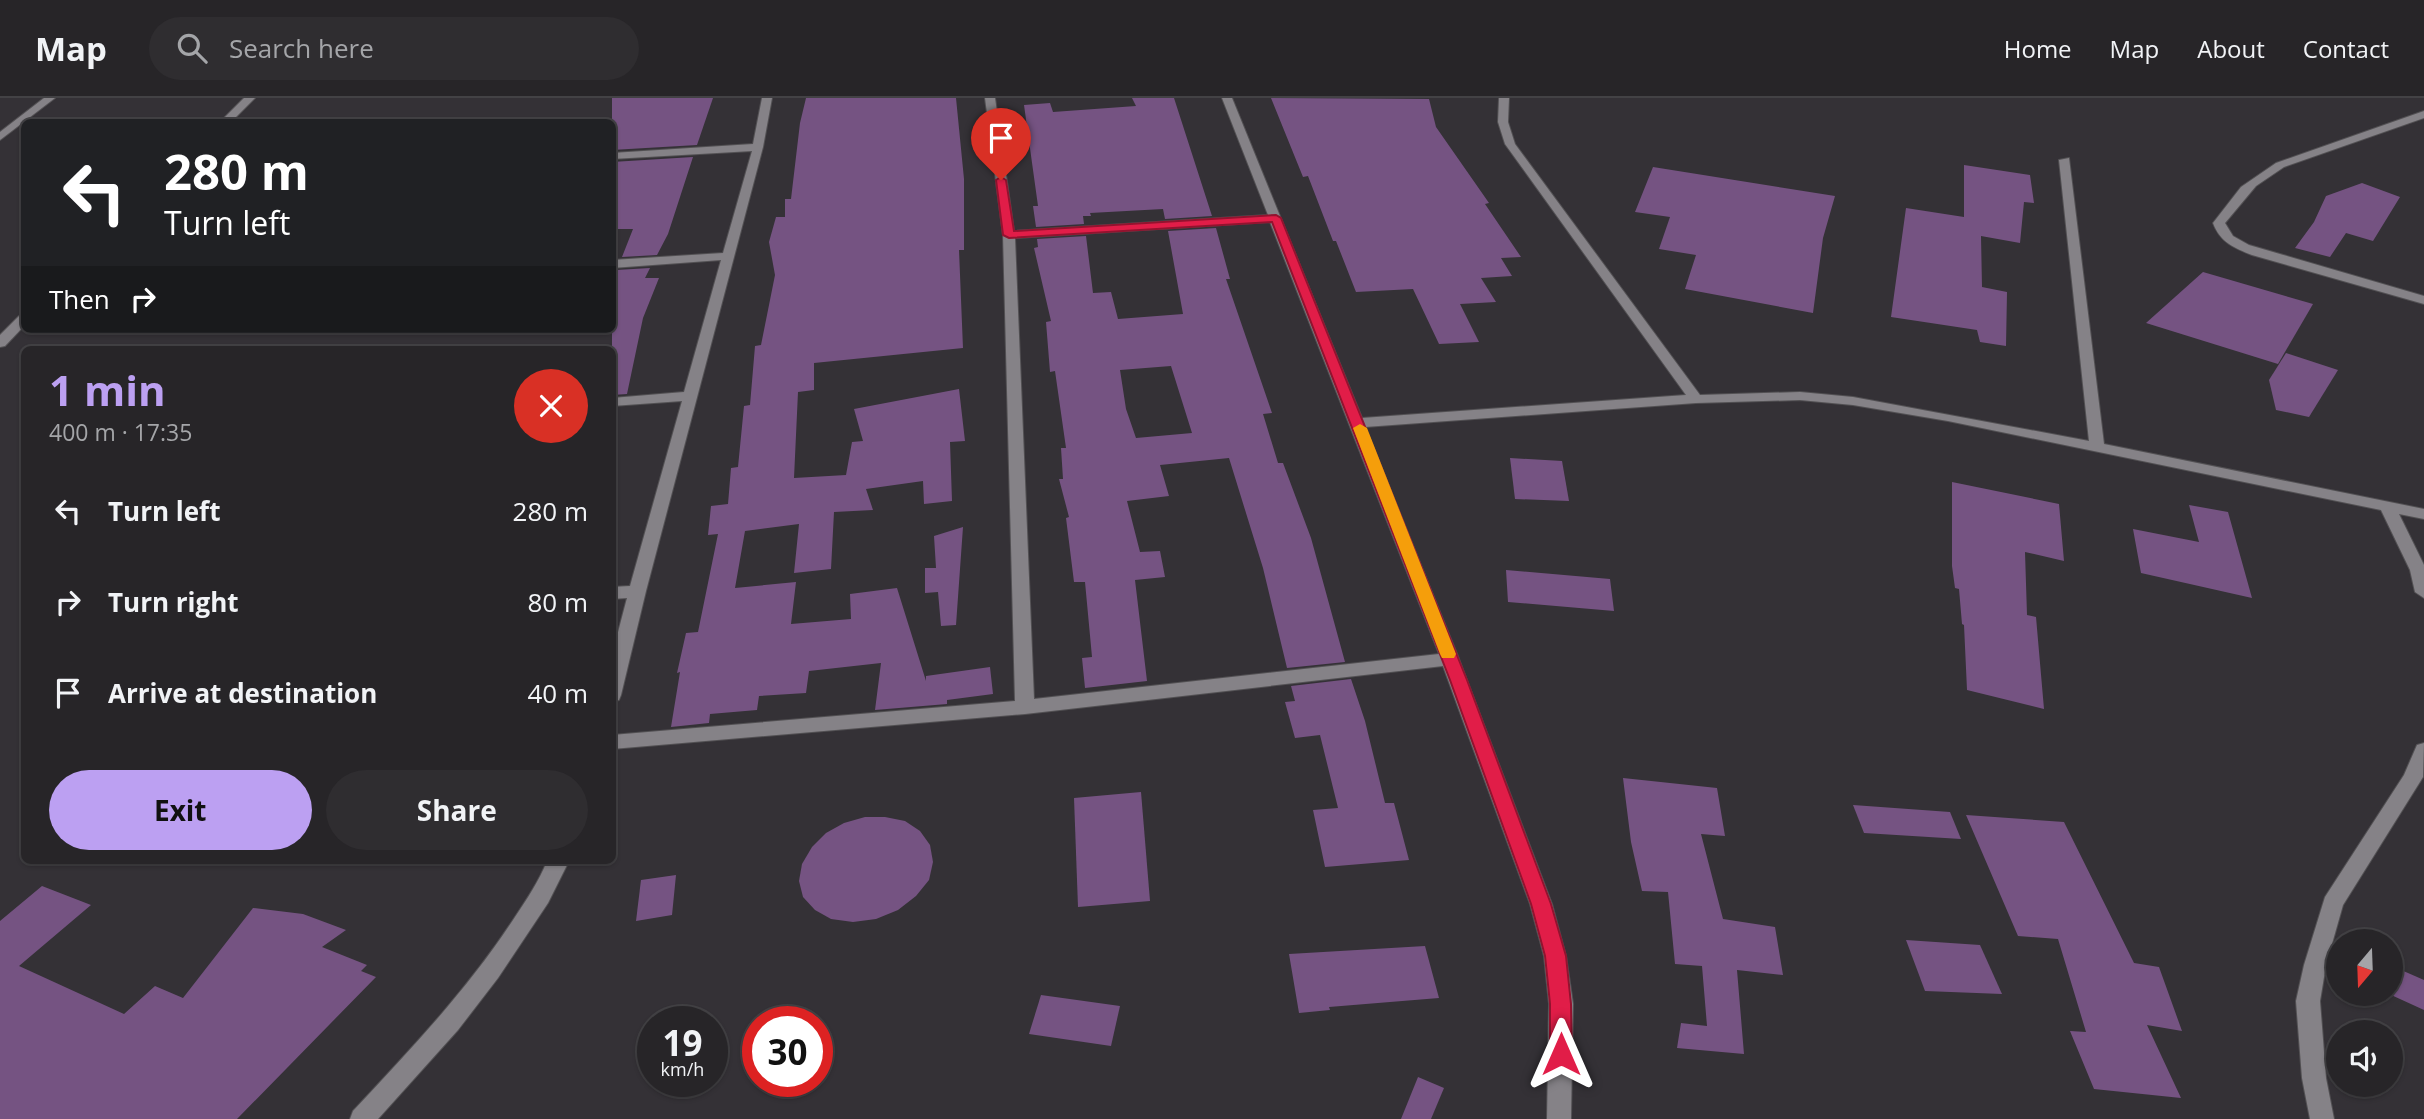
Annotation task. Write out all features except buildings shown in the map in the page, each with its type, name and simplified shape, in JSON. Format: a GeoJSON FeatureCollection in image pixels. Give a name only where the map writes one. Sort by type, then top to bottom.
{"type":"FeatureCollection","features":[{"type":"Feature","properties":{"kind":"street"},"geometry":{"type":"LineString","coordinates":[[23,119],[50,98]]}},
{"type":"Feature","properties":{"kind":"street"},"geometry":{"type":"LineString","coordinates":[[228,119],[250,98]]}},
{"type":"Feature","properties":{"kind":"street"},"geometry":{"type":"LineString","coordinates":[[616,678],[689,396],[758,147],[767,98]]}},
{"type":"Feature","properties":{"kind":"street"},"geometry":{"type":"LineString","coordinates":[[990,98],[1009,235],[1025,707]]}},
{"type":"Feature","properties":{"kind":"street"},"geometry":{"type":"LineString","coordinates":[[1227,98],[1450,659],[1541,904],[1555,956],[1561,1004],[1559,1119]]}},
{"type":"Feature","properties":{"kind":"street"},"geometry":{"type":"LineString","coordinates":[[1504,98],[1503,122],[1510,144],[1696,399]]}},
{"type":"Feature","properties":{"kind":"street"},"geometry":{"type":"LineString","coordinates":[[2424,114],[2280,165],[2242,191],[2219,223],[2222,233],[2234,244],[2424,300]]}},
{"type":"Feature","properties":{"kind":"street"},"geometry":{"type":"LineString","coordinates":[[0,137],[21,121]]}},
{"type":"Feature","properties":{"kind":"street"},"geometry":{"type":"LineString","coordinates":[[616,156],[758,147]]}},
{"type":"Feature","properties":{"kind":"street"},"geometry":{"type":"LineString","coordinates":[[2065,160],[2097,447]]}},
{"type":"Feature","properties":{"kind":"street"},"geometry":{"type":"LineString","coordinates":[[1009,235],[1276,218]]}},
{"type":"Feature","properties":{"kind":"street"},"geometry":{"type":"LineString","coordinates":[[616,264],[727,256]]}},
{"type":"Feature","properties":{"kind":"street"},"geometry":{"type":"LineString","coordinates":[[0,343],[21,322]]}},
{"type":"Feature","properties":{"kind":"street"},"geometry":{"type":"LineString","coordinates":[[616,402],[689,396]]}},
{"type":"Feature","properties":{"kind":"street"},"geometry":{"type":"LineString","coordinates":[[1358,424],[1696,399],[1800,396],[1853,401],[2097,447],[2424,514]]}},
{"type":"Feature","properties":{"kind":"street"},"geometry":{"type":"LineString","coordinates":[[2387,506],[2418,570],[2424,592]]}},
{"type":"Feature","properties":{"kind":"street"},"geometry":{"type":"LineString","coordinates":[[616,593],[637,591]]}},
{"type":"Feature","properties":{"kind":"street"},"geometry":{"type":"LineString","coordinates":[[616,742],[1025,707],[1450,659]]}},
{"type":"Feature","properties":{"kind":"street"},"geometry":{"type":"LineString","coordinates":[[2322,1119],[2314,1079],[2308,1001],[2315,965],[2333,903],[2413,777],[2424,750]]}},
{"type":"Feature","properties":{"kind":"street"},"geometry":{"type":"LineString","coordinates":[[362,1119],[443,1030],[504,955],[557,864]]}},
{"type":"Feature","properties":{"kind":"slow traffic"},"geometry":{"type":"LineString","coordinates":[[1360,428],[1448,654]]}},
{"type":"Feature","properties":{"kind":"route"},"geometry":{"type":"LineString","coordinates":[[1001,180],[1009,235],[1276,218],[1482,741],[1541,904],[1555,956],[1561,1004],[1561,1054]]}}]}
